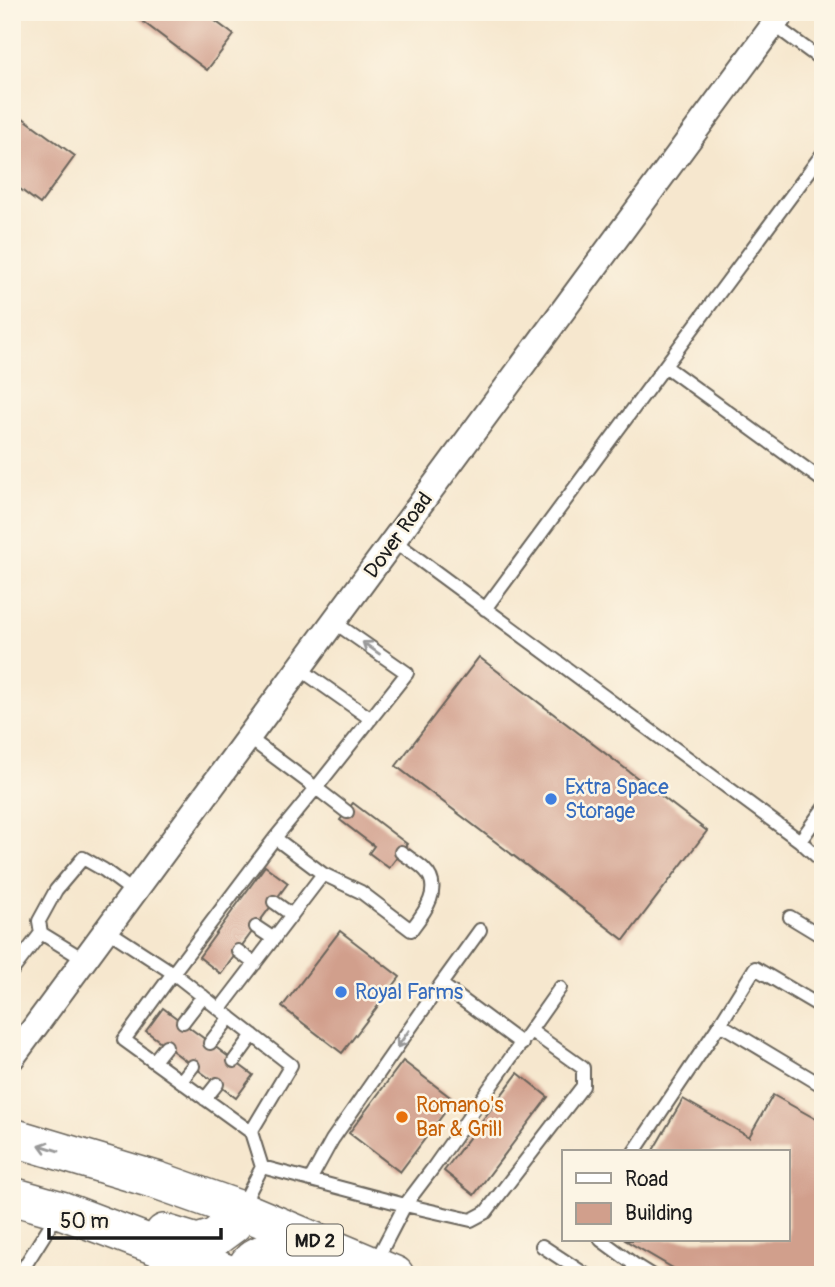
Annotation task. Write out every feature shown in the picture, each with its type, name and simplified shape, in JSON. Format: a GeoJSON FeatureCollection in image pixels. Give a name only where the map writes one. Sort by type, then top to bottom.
{"type":"FeatureCollection","features":[{"type":"Feature","properties":{"kind":"main road","name":"MD 2"},"geometry":{"type":"LineString","coordinates":[[12,1137],[159,1181],[241,1210],[372,1272]]}},
{"type":"Feature","properties":{"kind":"main road"},"geometry":{"type":"LineString","coordinates":[[12,1196],[61,1210],[232,1275]]}},
{"type":"Feature","properties":{"kind":"main road"},"geometry":{"type":"LineString","coordinates":[[61,1210],[115,1217],[197,1243],[214,1238],[233,1224],[241,1210]]}},
{"type":"Feature","properties":{"kind":"main road"},"geometry":{"type":"LineString","coordinates":[[242,1275],[253,1258],[268,1252],[372,1272]]}},
{"type":"Feature","properties":{"kind":"street","name":"Dover Road"},"geometry":{"type":"LineString","coordinates":[[15,1050],[135,893],[778,18]]}},
{"type":"Feature","properties":{"kind":"lane"},"geometry":{"type":"LineString","coordinates":[[778,18],[823,61]]}},
{"type":"Feature","properties":{"kind":"lane"},"geometry":{"type":"LineString","coordinates":[[485,609],[823,152]]}},
{"type":"Feature","properties":{"kind":"lane"},"geometry":{"type":"LineString","coordinates":[[665,366],[823,481]]}},
{"type":"Feature","properties":{"kind":"lane"},"geometry":{"type":"LineString","coordinates":[[394,541],[800,841],[823,862]]}},
{"type":"Feature","properties":{"kind":"lane"},"geometry":{"type":"LineString","coordinates":[[241,1210],[262,1167],[251,1132],[124,1040],[173,973],[211,931],[247,883],[275,838],[407,673],[334,622]]}},
{"type":"Feature","properties":{"kind":"lane"},"geometry":{"type":"LineString","coordinates":[[300,669],[371,719]]}},
{"type":"Feature","properties":{"kind":"lane"},"geometry":{"type":"LineString","coordinates":[[249,738],[347,811]]}},
{"type":"Feature","properties":{"kind":"lane"},"geometry":{"type":"LineString","coordinates":[[800,841],[823,809]]}},
{"type":"Feature","properties":{"kind":"lane"},"geometry":{"type":"LineString","coordinates":[[275,838],[323,874],[361,891],[411,930],[428,908],[433,888],[426,871],[401,852]]}},
{"type":"Feature","properties":{"kind":"lane"},"geometry":{"type":"LineString","coordinates":[[12,971],[41,933],[39,921],[56,890],[83,858],[135,893]]}},
{"type":"Feature","properties":{"kind":"lane"},"geometry":{"type":"LineString","coordinates":[[210,1043],[255,964],[323,874]]}},
{"type":"Feature","properties":{"kind":"lane"},"geometry":{"type":"LineString","coordinates":[[274,902],[292,915]]}},
{"type":"Feature","properties":{"kind":"lane"},"geometry":{"type":"LineString","coordinates":[[790,917],[823,937]]}},
{"type":"Feature","properties":{"kind":"lane"},"geometry":{"type":"LineString","coordinates":[[256,926],[274,939]]}},
{"type":"Feature","properties":{"kind":"lane"},"geometry":{"type":"LineString","coordinates":[[107,930],[173,973],[292,1065],[251,1132]]}},
{"type":"Feature","properties":{"kind":"lane"},"geometry":{"type":"LineString","coordinates":[[310,1180],[332,1140],[480,930]]}},
{"type":"Feature","properties":{"kind":"lane"},"geometry":{"type":"LineString","coordinates":[[41,933],[85,960]]}},
{"type":"Feature","properties":{"kind":"lane"},"geometry":{"type":"LineString","coordinates":[[238,951],[255,964]]}},
{"type":"Feature","properties":{"kind":"lane"},"geometry":{"type":"LineString","coordinates":[[635,1150],[755,968],[823,1008]]}},
{"type":"Feature","properties":{"kind":"lane"},"geometry":{"type":"LineString","coordinates":[[442,985],[522,1044]]}},
{"type":"Feature","properties":{"kind":"lane"},"geometry":{"type":"LineString","coordinates":[[372,1272],[405,1205],[560,988]]}},
{"type":"Feature","properties":{"kind":"lane"},"geometry":{"type":"LineString","coordinates":[[183,1022],[203,996]]}},
{"type":"Feature","properties":{"kind":"lane"},"geometry":{"type":"LineString","coordinates":[[720,1024],[823,1086]]}},
{"type":"Feature","properties":{"kind":"lane"},"geometry":{"type":"LineString","coordinates":[[262,1167],[471,1220],[486,1212],[583,1086],[583,1068],[531,1031]]}},
{"type":"Feature","properties":{"kind":"lane"},"geometry":{"type":"LineString","coordinates":[[234,1061],[253,1035]]}},
{"type":"Feature","properties":{"kind":"lane"},"geometry":{"type":"LineString","coordinates":[[154,1061],[166,1046]]}},
{"type":"Feature","properties":{"kind":"lane"},"geometry":{"type":"LineString","coordinates":[[181,1081],[193,1066]]}},
{"type":"Feature","properties":{"kind":"lane"},"geometry":{"type":"LineString","coordinates":[[205,1099],[217,1084]]}},
{"type":"Feature","properties":{"kind":"lane"},"geometry":{"type":"LineString","coordinates":[[19,1275],[61,1210]]}},
{"type":"Feature","properties":{"kind":"lane"},"geometry":{"type":"LineString","coordinates":[[603,1242],[632,1270],[651,1275]]}},
{"type":"Feature","properties":{"kind":"lane"},"geometry":{"type":"LineString","coordinates":[[542,1246],[586,1275]]}},
{"type":"Feature","properties":{"kind":"building"},"geometry":{"type":"Polygon","coordinates":[[[130,12],[203,12],[234,35],[207,70],[130,12]]]}},
{"type":"Feature","properties":{"kind":"building"},"geometry":{"type":"Polygon","coordinates":[[[12,110],[75,156],[40,204],[12,183],[12,110]]]}},
{"type":"Feature","properties":{"kind":"building","name":"Extra Space Storage"},"geometry":{"type":"Polygon","coordinates":[[[479,657],[707,831],[624,940],[396,766],[479,657]]]}},
{"type":"Feature","properties":{"kind":"building"},"geometry":{"type":"Polygon","coordinates":[[[353,803],[407,844],[389,868],[369,853],[374,846],[340,820],[353,803]]]}},
{"type":"Feature","properties":{"kind":"building"},"geometry":{"type":"Polygon","coordinates":[[[265,866],[288,883],[221,974],[199,957],[265,866]]]}},
{"type":"Feature","properties":{"kind":"building","name":"Royal Farms"},"geometry":{"type":"Polygon","coordinates":[[[340,931],[400,977],[342,1053],[282,1007],[340,931]]]}},
{"type":"Feature","properties":{"kind":"building"},"geometry":{"type":"Polygon","coordinates":[[[163,1008],[253,1075],[236,1098],[146,1031],[163,1008]]]}},
{"type":"Feature","properties":{"kind":"building","name":"Romano's Bar & Grill"},"geometry":{"type":"Polygon","coordinates":[[[403,1061],[454,1100],[400,1172],[349,1133],[403,1061]]]}},
{"type":"Feature","properties":{"kind":"building"},"geometry":{"type":"Polygon","coordinates":[[[518,1073],[548,1097],[474,1195],[444,1171],[518,1073]]]}},
{"type":"Feature","properties":{"kind":"building"},"geometry":{"type":"Polygon","coordinates":[[[773,1095],[823,1123],[823,1275],[685,1275],[628,1242],[790,1242],[790,1150],[653,1150],[683,1099],[749,1137],[773,1095]]]}},
{"type":"Feature","properties":{"kind":"place","name":"Extra Space Storage"},"geometry":{"type":"Point","coordinates":[551,799]}},
{"type":"Feature","properties":{"kind":"place","name":"Royal Farms"},"geometry":{"type":"Point","coordinates":[341,992]}},
{"type":"Feature","properties":{"kind":"place","name":"Romano's Bar & Grill"},"geometry":{"type":"Point","coordinates":[402,1117]}}]}
